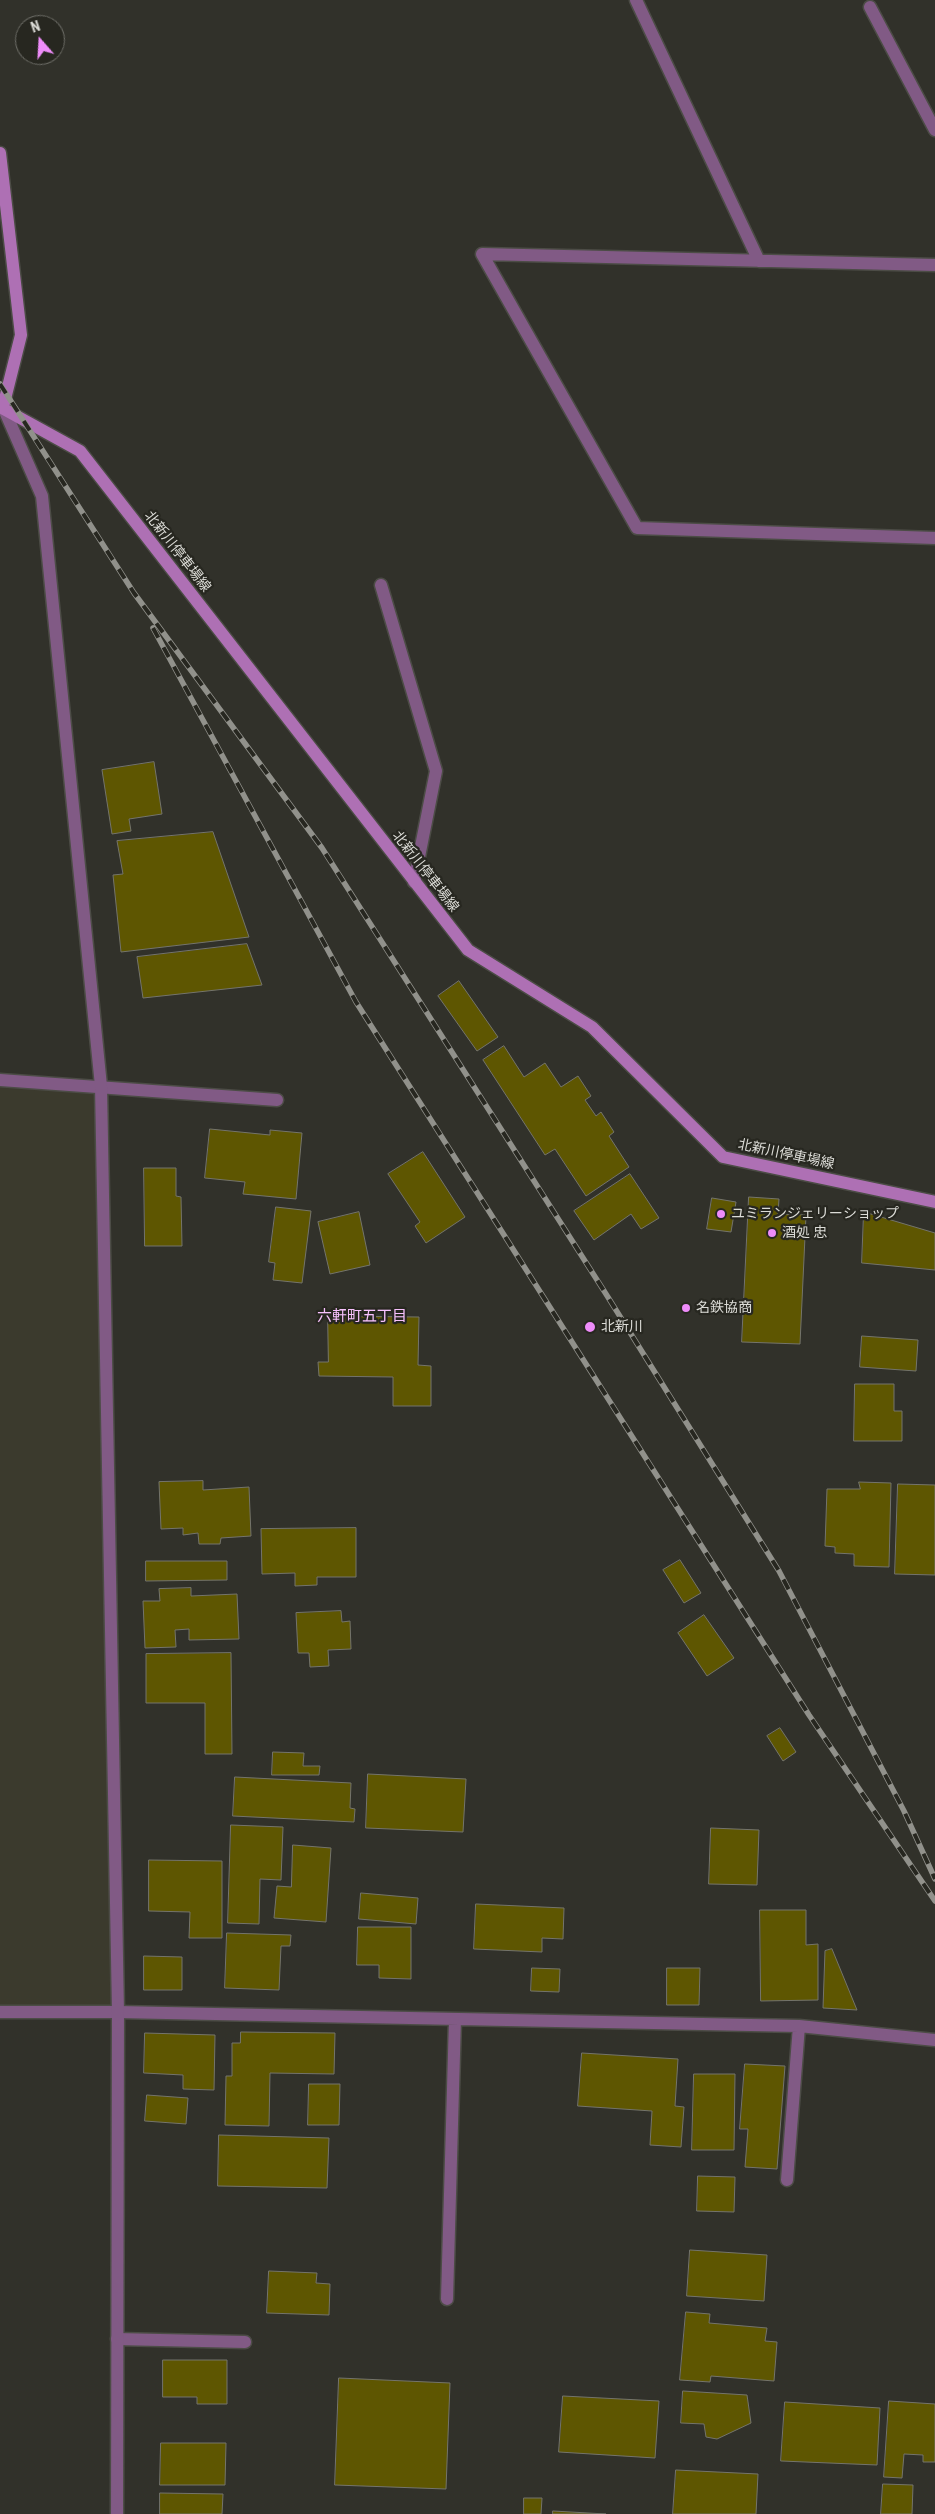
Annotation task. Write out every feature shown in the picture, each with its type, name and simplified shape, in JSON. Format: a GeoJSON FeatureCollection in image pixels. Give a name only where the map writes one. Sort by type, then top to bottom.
{"type":"FeatureCollection","features":[{"type":"Feature","properties":{"kind":"main road"},"geometry":{"type":"LineString","coordinates":[[0,153],[21,336],[1,407]]}},
{"type":"Feature","properties":{"kind":"main road","name":"北新川停車場線"},"geometry":{"type":"LineString","coordinates":[[1,407],[80,451],[468,950],[592,1026],[723,1157],[935,1202]]}},
{"type":"Feature","properties":{"kind":"street"},"geometry":{"type":"LineString","coordinates":[[636,0],[759,261]]}},
{"type":"Feature","properties":{"kind":"street"},"geometry":{"type":"LineString","coordinates":[[870,6],[935,130]]}},
{"type":"Feature","properties":{"kind":"street"},"geometry":{"type":"LineString","coordinates":[[935,265],[482,254],[637,528],[935,538]]}},
{"type":"Feature","properties":{"kind":"street"},"geometry":{"type":"LineString","coordinates":[[1,407],[42,496],[102,1086],[118,2012],[117,2514]]}},
{"type":"Feature","properties":{"kind":"street"},"geometry":{"type":"LineString","coordinates":[[381,585],[436,771],[414,882]]}},
{"type":"Feature","properties":{"kind":"street"},"geometry":{"type":"LineString","coordinates":[[0,1080],[276,1100]]}},
{"type":"Feature","properties":{"kind":"street"},"geometry":{"type":"LineString","coordinates":[[0,2012],[118,2012],[799,2026],[935,2040]]}},
{"type":"Feature","properties":{"kind":"street"},"geometry":{"type":"LineString","coordinates":[[447,2299],[455,2020]]}},
{"type":"Feature","properties":{"kind":"street"},"geometry":{"type":"LineString","coordinates":[[787,2180],[799,2026]]}},
{"type":"Feature","properties":{"kind":"street"},"geometry":{"type":"LineString","coordinates":[[117,2339],[245,2342]]}},
{"type":"Feature","properties":{"kind":"shaded area"},"geometry":{"type":"Polygon","coordinates":[[[0,1080],[101,1086],[118,2012],[0,2011],[0,1080]]]}},
{"type":"Feature","properties":{"kind":"building"},"geometry":{"type":"Polygon","coordinates":[[[154,762],[162,814],[129,819],[131,831],[112,834],[102,770],[154,762]]]}},
{"type":"Feature","properties":{"kind":"building"},"geometry":{"type":"Polygon","coordinates":[[[213,832],[249,937],[121,952],[113,875],[123,874],[117,841],[213,832]]]}},
{"type":"Feature","properties":{"kind":"building"},"geometry":{"type":"Polygon","coordinates":[[[247,944],[262,985],[143,998],[137,957],[247,944]]]}},
{"type":"Feature","properties":{"kind":"building"},"geometry":{"type":"Polygon","coordinates":[[[459,981],[498,1037],[477,1051],[438,996],[459,981]]]}},
{"type":"Feature","properties":{"kind":"building"},"geometry":{"type":"Polygon","coordinates":[[[504,1046],[524,1077],[545,1063],[561,1087],[578,1076],[591,1096],[585,1100],[596,1116],[601,1112],[614,1132],[609,1136],[629,1167],[586,1196],[555,1149],[545,1155],[483,1060],[504,1046]]]}},
{"type":"Feature","properties":{"kind":"building"},"geometry":{"type":"Polygon","coordinates":[[[210,1129],[270,1135],[270,1130],[302,1133],[296,1199],[243,1194],[245,1182],[205,1178],[210,1129]]]}},
{"type":"Feature","properties":{"kind":"building"},"geometry":{"type":"Polygon","coordinates":[[[423,1152],[465,1217],[426,1243],[415,1226],[420,1222],[388,1174],[423,1152]]]}},
{"type":"Feature","properties":{"kind":"building"},"geometry":{"type":"Polygon","coordinates":[[[144,1168],[176,1168],[176,1196],[181,1197],[182,1246],[145,1246],[144,1168]]]}},
{"type":"Feature","properties":{"kind":"building"},"geometry":{"type":"Polygon","coordinates":[[[630,1174],[659,1218],[641,1229],[631,1214],[594,1240],[574,1211],[630,1174]]]}},
{"type":"Feature","properties":{"kind":"building"},"geometry":{"type":"Polygon","coordinates":[[[749,1197],[779,1199],[778,1214],[806,1215],[800,1344],[742,1342],[749,1197]]]}},
{"type":"Feature","properties":{"kind":"building"},"geometry":{"type":"Polygon","coordinates":[[[712,1198],[736,1202],[731,1232],[707,1229],[712,1198]]]}},
{"type":"Feature","properties":{"kind":"building"},"geometry":{"type":"Polygon","coordinates":[[[276,1207],[311,1211],[302,1283],[273,1280],[275,1263],[269,1262],[276,1207]]]}},
{"type":"Feature","properties":{"kind":"building"},"geometry":{"type":"Polygon","coordinates":[[[359,1212],[370,1265],[330,1274],[318,1222],[359,1212]]]}},
{"type":"Feature","properties":{"kind":"building"},"geometry":{"type":"Polygon","coordinates":[[[864,1212],[935,1233],[935,1270],[862,1263],[864,1212]]]}},
{"type":"Feature","properties":{"kind":"building"},"geometry":{"type":"Polygon","coordinates":[[[328,1316],[419,1317],[418,1365],[431,1366],[431,1406],[393,1406],[393,1377],[319,1376],[318,1362],[328,1362],[328,1316]]]}},
{"type":"Feature","properties":{"kind":"building"},"geometry":{"type":"Polygon","coordinates":[[[862,1336],[918,1340],[916,1371],[860,1367],[862,1336]]]}},
{"type":"Feature","properties":{"kind":"building"},"geometry":{"type":"Polygon","coordinates":[[[855,1384],[894,1384],[894,1411],[902,1411],[902,1441],[854,1441],[855,1384]]]}},
{"type":"Feature","properties":{"kind":"building"},"geometry":{"type":"Polygon","coordinates":[[[203,1481],[203,1490],[249,1487],[251,1536],[221,1538],[220,1544],[199,1544],[198,1533],[183,1535],[183,1528],[161,1529],[159,1482],[203,1481]]]}},
{"type":"Feature","properties":{"kind":"building"},"geometry":{"type":"Polygon","coordinates":[[[859,1482],[891,1483],[889,1567],[854,1566],[854,1554],[835,1553],[835,1547],[825,1546],[827,1489],[860,1489],[859,1482]]]}},
{"type":"Feature","properties":{"kind":"building"},"geometry":{"type":"Polygon","coordinates":[[[898,1484],[935,1485],[935,1575],[895,1574],[898,1484]]]}},
{"type":"Feature","properties":{"kind":"building"},"geometry":{"type":"Polygon","coordinates":[[[356,1528],[356,1577],[317,1577],[317,1585],[295,1586],[295,1573],[262,1574],[261,1529],[356,1528]]]}},
{"type":"Feature","properties":{"kind":"building"},"geometry":{"type":"Polygon","coordinates":[[[680,1560],[701,1593],[684,1603],[663,1570],[680,1560]]]}},
{"type":"Feature","properties":{"kind":"building"},"geometry":{"type":"Polygon","coordinates":[[[146,1561],[227,1561],[227,1580],[146,1581],[146,1561]]]}},
{"type":"Feature","properties":{"kind":"building"},"geometry":{"type":"Polygon","coordinates":[[[191,1588],[191,1596],[237,1594],[239,1639],[189,1640],[189,1629],[175,1630],[176,1647],[145,1648],[143,1601],[160,1601],[159,1589],[191,1588]]]}},
{"type":"Feature","properties":{"kind":"building"},"geometry":{"type":"Polygon","coordinates":[[[341,1611],[342,1622],[350,1621],[351,1649],[328,1650],[329,1666],[310,1667],[309,1653],[298,1653],[296,1613],[341,1611]]]}},
{"type":"Feature","properties":{"kind":"building"},"geometry":{"type":"Polygon","coordinates":[[[704,1615],[734,1658],[707,1676],[678,1633],[704,1615]]]}},
{"type":"Feature","properties":{"kind":"building"},"geometry":{"type":"Polygon","coordinates":[[[231,1653],[232,1754],[205,1754],[205,1703],[146,1703],[146,1654],[231,1653]]]}},
{"type":"Feature","properties":{"kind":"building"},"geometry":{"type":"Polygon","coordinates":[[[780,1728],[796,1752],[783,1761],[767,1736],[780,1728]]]}},
{"type":"Feature","properties":{"kind":"building"},"geometry":{"type":"Polygon","coordinates":[[[273,1752],[304,1753],[303,1766],[320,1766],[319,1775],[272,1775],[273,1752]]]}},
{"type":"Feature","properties":{"kind":"building"},"geometry":{"type":"Polygon","coordinates":[[[368,1774],[466,1779],[463,1832],[366,1828],[368,1774]]]}},
{"type":"Feature","properties":{"kind":"building"},"geometry":{"type":"Polygon","coordinates":[[[235,1777],[351,1783],[350,1808],[355,1809],[354,1822],[233,1816],[235,1777]]]}},
{"type":"Feature","properties":{"kind":"building"},"geometry":{"type":"Polygon","coordinates":[[[231,1825],[283,1827],[281,1880],[260,1879],[259,1924],[228,1923],[231,1825]]]}},
{"type":"Feature","properties":{"kind":"building"},"geometry":{"type":"Polygon","coordinates":[[[711,1828],[759,1830],[757,1885],[709,1884],[711,1828]]]}},
{"type":"Feature","properties":{"kind":"building"},"geometry":{"type":"Polygon","coordinates":[[[293,1845],[331,1848],[326,1922],[274,1918],[277,1886],[291,1887],[293,1845]]]}},
{"type":"Feature","properties":{"kind":"building"},"geometry":{"type":"Polygon","coordinates":[[[149,1860],[222,1861],[222,1938],[189,1938],[190,1912],[149,1911],[149,1860]]]}},
{"type":"Feature","properties":{"kind":"building"},"geometry":{"type":"Polygon","coordinates":[[[361,1893],[418,1898],[416,1924],[359,1919],[361,1893]]]}},
{"type":"Feature","properties":{"kind":"building"},"geometry":{"type":"Polygon","coordinates":[[[476,1904],[564,1908],[563,1939],[542,1938],[542,1952],[474,1949],[476,1904]]]}},
{"type":"Feature","properties":{"kind":"building"},"geometry":{"type":"Polygon","coordinates":[[[760,1910],[806,1910],[806,1945],[818,1944],[818,2000],[761,2001],[760,1910]]]}},
{"type":"Feature","properties":{"kind":"building"},"geometry":{"type":"Polygon","coordinates":[[[358,1927],[411,1927],[411,1979],[379,1978],[379,1965],[357,1965],[358,1927]]]}},
{"type":"Feature","properties":{"kind":"building"},"geometry":{"type":"Polygon","coordinates":[[[227,1933],[291,1935],[290,1946],[281,1946],[279,1990],[225,1988],[227,1933]]]}},
{"type":"Feature","properties":{"kind":"building"},"geometry":{"type":"Polygon","coordinates":[[[832,1949],[857,2010],[823,2008],[825,1951],[832,1949]]]}},
{"type":"Feature","properties":{"kind":"building"},"geometry":{"type":"Polygon","coordinates":[[[144,1956],[182,1957],[182,1990],[144,1990],[144,1956]]]}},
{"type":"Feature","properties":{"kind":"building"},"geometry":{"type":"Polygon","coordinates":[[[532,1968],[560,1969],[559,1992],[531,1991],[532,1968]]]}},
{"type":"Feature","properties":{"kind":"building"},"geometry":{"type":"Polygon","coordinates":[[[667,1968],[700,1968],[699,2005],[667,2005],[667,1968]]]}},
{"type":"Feature","properties":{"kind":"building"},"geometry":{"type":"Polygon","coordinates":[[[241,2032],[335,2033],[334,2074],[270,2073],[269,2126],[225,2125],[226,2076],[232,2076],[232,2043],[240,2043],[241,2032]]]}},
{"type":"Feature","properties":{"kind":"building"},"geometry":{"type":"Polygon","coordinates":[[[145,2033],[215,2035],[214,2090],[183,2089],[183,2075],[144,2073],[145,2033]]]}},
{"type":"Feature","properties":{"kind":"building"},"geometry":{"type":"Polygon","coordinates":[[[582,2053],[678,2059],[675,2106],[684,2107],[681,2147],[650,2145],[652,2111],[578,2106],[582,2053]]]}},
{"type":"Feature","properties":{"kind":"building"},"geometry":{"type":"Polygon","coordinates":[[[745,2064],[785,2066],[777,2169],[745,2167],[748,2129],[740,2129],[745,2064]]]}},
{"type":"Feature","properties":{"kind":"building"},"geometry":{"type":"Polygon","coordinates":[[[694,2074],[735,2074],[734,2150],[692,2150],[694,2074]]]}},
{"type":"Feature","properties":{"kind":"building"},"geometry":{"type":"Polygon","coordinates":[[[309,2084],[340,2084],[339,2125],[308,2125],[309,2084]]]}},
{"type":"Feature","properties":{"kind":"building"},"geometry":{"type":"Polygon","coordinates":[[[147,2095],[188,2098],[186,2124],[145,2121],[147,2095]]]}},
{"type":"Feature","properties":{"kind":"building"},"geometry":{"type":"Polygon","coordinates":[[[219,2135],[329,2138],[327,2188],[218,2186],[219,2135]]]}},
{"type":"Feature","properties":{"kind":"building"},"geometry":{"type":"Polygon","coordinates":[[[698,2176],[735,2177],[734,2212],[697,2211],[698,2176]]]}},
{"type":"Feature","properties":{"kind":"building"},"geometry":{"type":"Polygon","coordinates":[[[690,2250],[767,2255],[764,2301],[687,2296],[690,2250]]]}},
{"type":"Feature","properties":{"kind":"building"},"geometry":{"type":"Polygon","coordinates":[[[269,2271],[317,2273],[316,2283],[330,2284],[329,2315],[267,2313],[269,2271]]]}},
{"type":"Feature","properties":{"kind":"building"},"geometry":{"type":"Polygon","coordinates":[[[686,2312],[710,2314],[709,2323],[767,2328],[765,2341],[777,2342],[774,2381],[711,2376],[710,2382],[680,2380],[686,2312]]]}},
{"type":"Feature","properties":{"kind":"building"},"geometry":{"type":"Polygon","coordinates":[[[163,2360],[227,2360],[227,2404],[197,2404],[197,2397],[163,2397],[163,2360]]]}},
{"type":"Feature","properties":{"kind":"building"},"geometry":{"type":"Polygon","coordinates":[[[339,2378],[450,2383],[446,2489],[335,2485],[339,2378]]]}},
{"type":"Feature","properties":{"kind":"building"},"geometry":{"type":"Polygon","coordinates":[[[683,2391],[747,2395],[751,2423],[717,2439],[706,2437],[704,2424],[681,2423],[683,2391]]]}},
{"type":"Feature","properties":{"kind":"building"},"geometry":{"type":"Polygon","coordinates":[[[563,2396],[659,2401],[655,2458],[559,2452],[563,2396]]]}},
{"type":"Feature","properties":{"kind":"building"},"geometry":{"type":"Polygon","coordinates":[[[889,2401],[935,2404],[935,2462],[923,2462],[923,2455],[904,2454],[902,2478],[884,2477],[889,2401]]]}},
{"type":"Feature","properties":{"kind":"building"},"geometry":{"type":"Polygon","coordinates":[[[785,2402],[880,2408],[877,2465],[781,2461],[785,2402]]]}},
{"type":"Feature","properties":{"kind":"building"},"geometry":{"type":"Polygon","coordinates":[[[161,2443],[226,2443],[225,2485],[160,2485],[161,2443]]]}},
{"type":"Feature","properties":{"kind":"building"},"geometry":{"type":"Polygon","coordinates":[[[676,2470],[758,2474],[756,2514],[673,2514],[676,2470]]]}},
{"type":"Feature","properties":{"kind":"building"},"geometry":{"type":"Polygon","coordinates":[[[883,2484],[913,2485],[912,2514],[881,2514],[883,2484]]]}},
{"type":"Feature","properties":{"kind":"building"},"geometry":{"type":"Polygon","coordinates":[[[160,2493],[223,2494],[222,2514],[160,2514],[160,2493]]]}},
{"type":"Feature","properties":{"kind":"building"},"geometry":{"type":"Polygon","coordinates":[[[524,2498],[542,2498],[541,2514],[524,2514],[524,2498]]]}},
{"type":"Feature","properties":{"kind":"building"},"geometry":{"type":"Polygon","coordinates":[[[553,2511],[606,2514],[553,2514],[553,2511]]]}},
{"type":"Feature","properties":{"kind":"railway"},"geometry":{"type":"LineString","coordinates":[[0,384],[134,593],[322,848],[606,1294],[779,1571],[904,1811],[935,1879]]}},
{"type":"Feature","properties":{"kind":"railway"},"geometry":{"type":"LineString","coordinates":[[153,628],[356,1002],[809,1715],[935,1901]]}},
{"type":"Feature","properties":{"kind":"place","name":"ユミランジェリーショップ"},"geometry":{"type":"Point","coordinates":[721,1214]}},
{"type":"Feature","properties":{"kind":"place","name":"酒処 忠"},"geometry":{"type":"Point","coordinates":[772,1233]}},
{"type":"Feature","properties":{"kind":"place","name":"名鉄協商"},"geometry":{"type":"Point","coordinates":[686,1308]}},
{"type":"Feature","properties":{"kind":"place","name":"北新川"},"geometry":{"type":"Point","coordinates":[590,1327]}},
{"type":"Feature","properties":{"kind":"district","name":"六軒町五丁目"},"geometry":{"type":"Point","coordinates":[362,1317]}}]}
